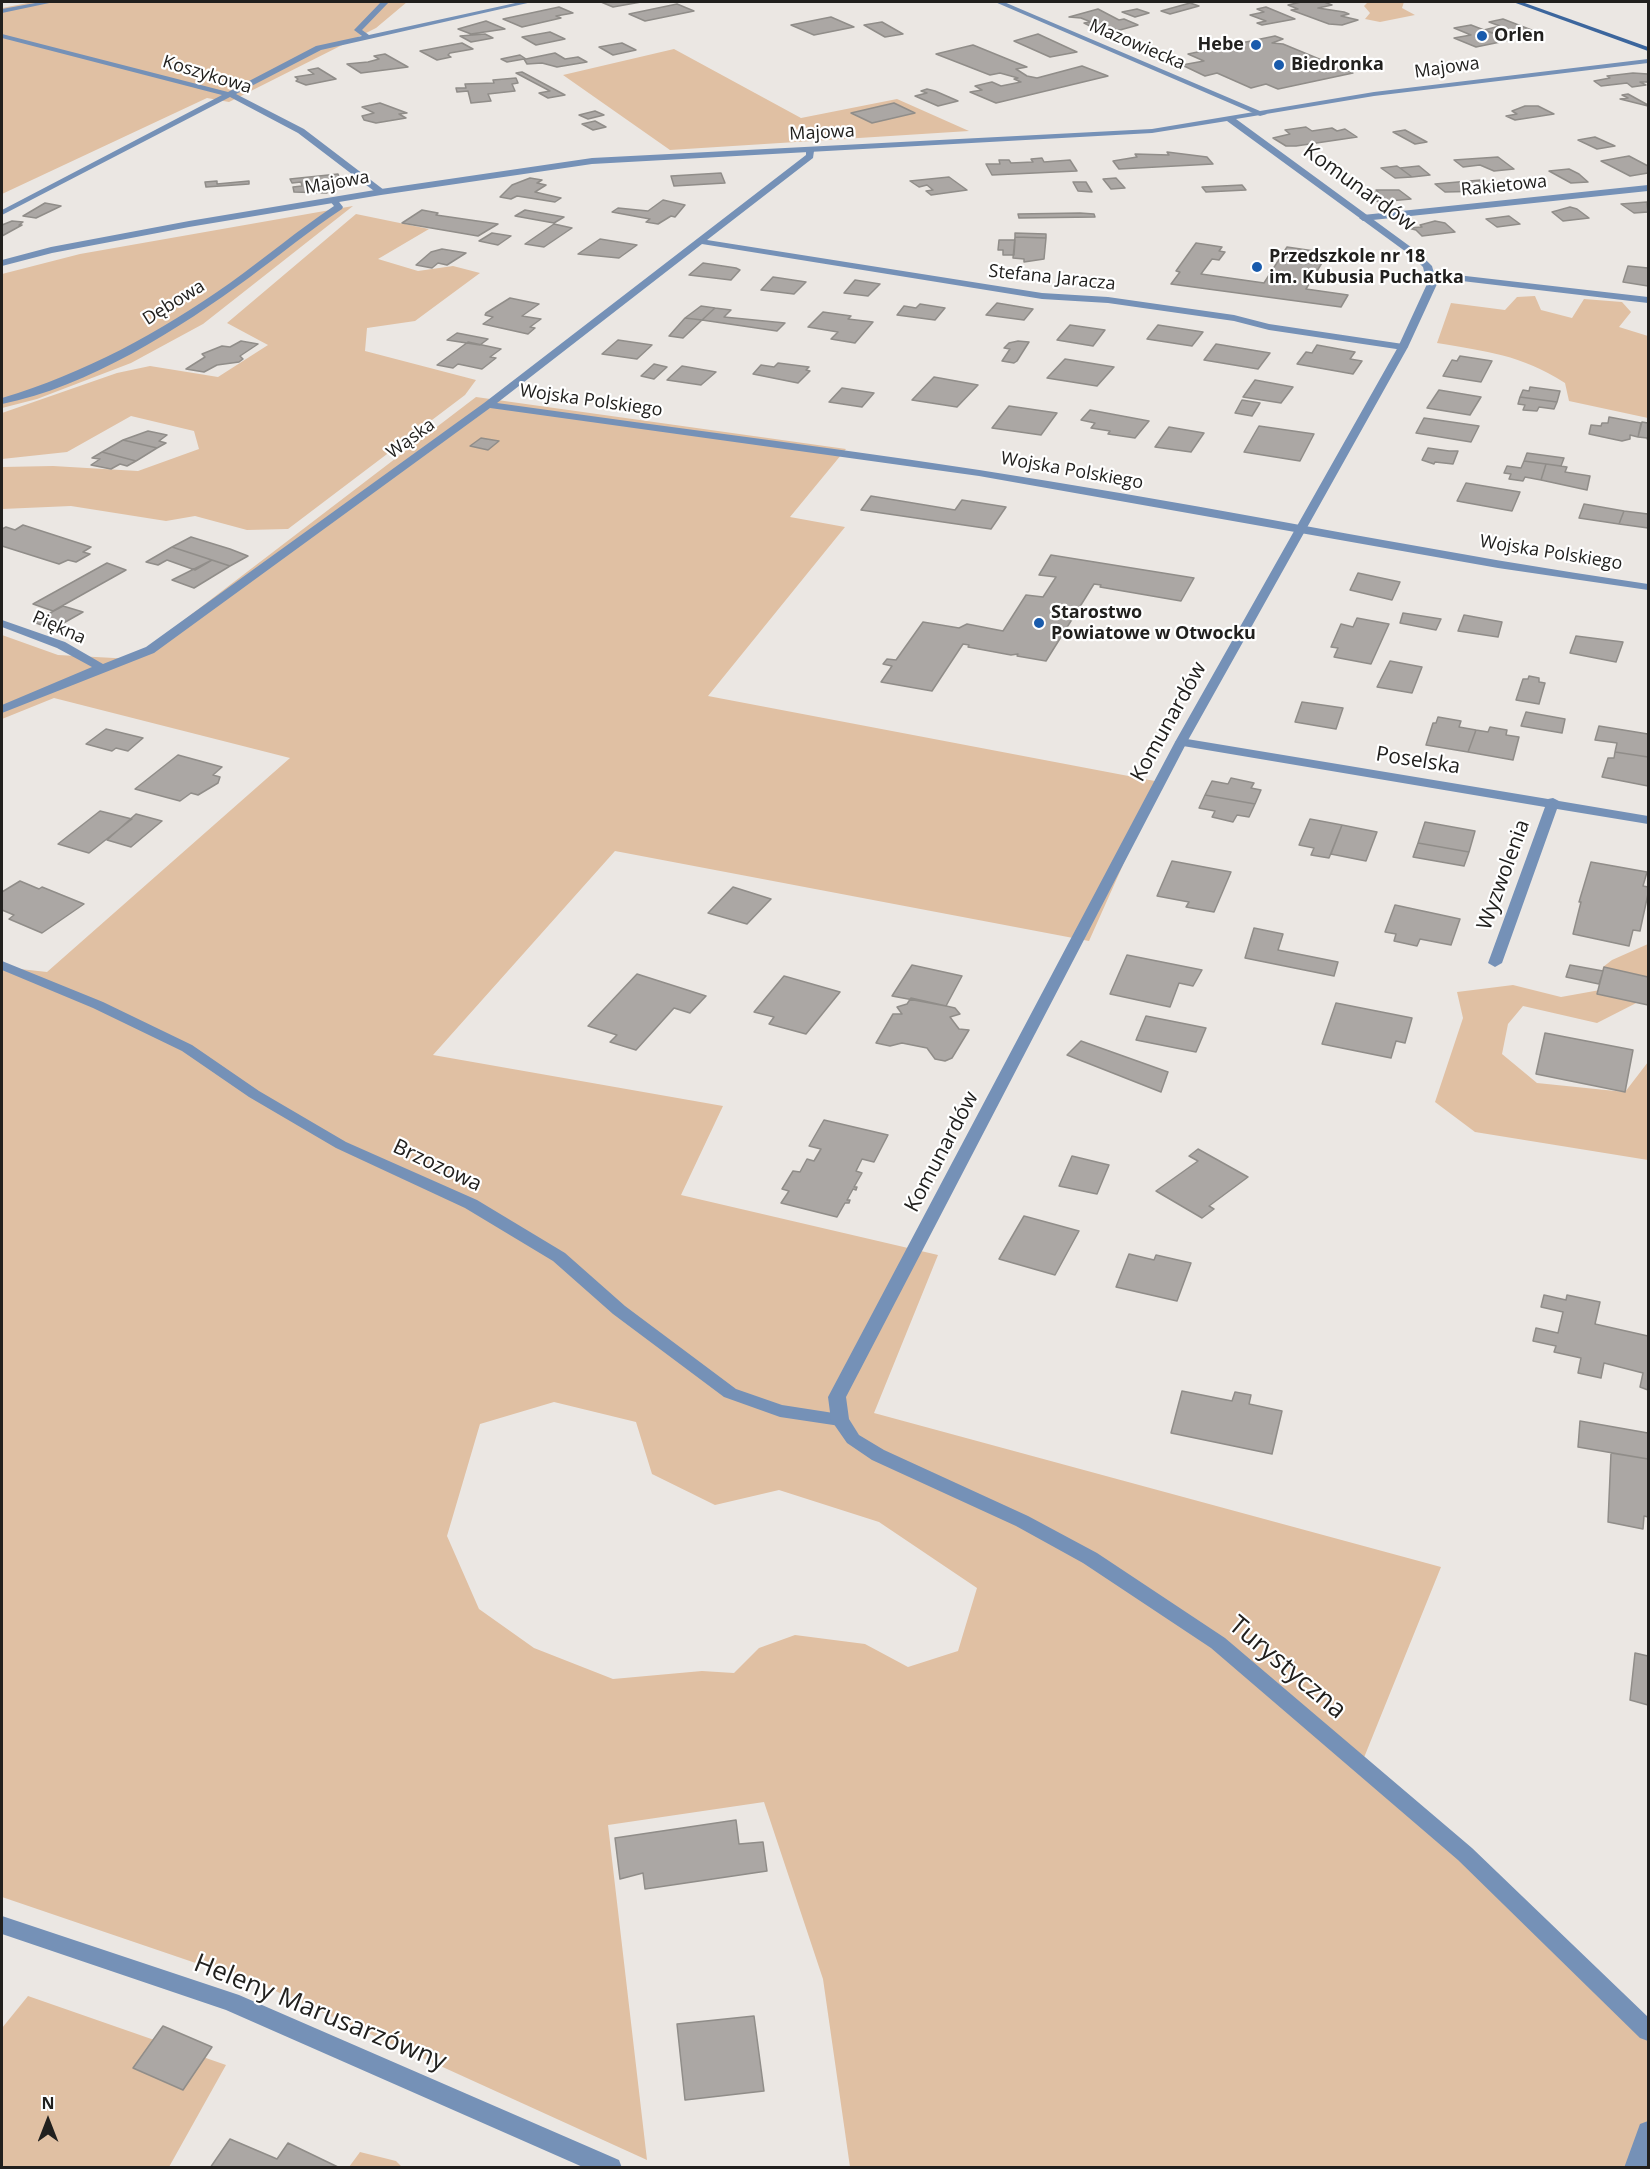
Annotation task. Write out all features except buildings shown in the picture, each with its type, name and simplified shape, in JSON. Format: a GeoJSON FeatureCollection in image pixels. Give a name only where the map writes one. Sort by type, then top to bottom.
{"type":"FeatureCollection","features":[{"type":"Feature","properties":{"kind":"main road"},"geometry":{"type":"LineString","coordinates":[[1517,2],[1648,49]]}},
{"type":"Feature","properties":{"kind":"street"},"geometry":{"type":"LineString","coordinates":[[2,11],[50,2]]}},
{"type":"Feature","properties":{"kind":"street"},"geometry":{"type":"LineString","coordinates":[[366,36],[358,30],[385,2]]}},
{"type":"Feature","properties":{"kind":"street"},"geometry":{"type":"LineString","coordinates":[[2,213],[319,48],[528,2]]}},
{"type":"Feature","properties":{"kind":"street","name":"Mazowiecka"},"geometry":{"type":"LineString","coordinates":[[999,2],[1263,114]]}},
{"type":"Feature","properties":{"kind":"street","name":"Koszykowa"},"geometry":{"type":"LineString","coordinates":[[2,36],[238,97],[301,131],[381,192]]}},
{"type":"Feature","properties":{"kind":"street","name":"Majowa"},"geometry":{"type":"LineString","coordinates":[[2,263],[51,250],[333,200],[592,161],[1141,131],[1477,80],[1648,61]]}},
{"type":"Feature","properties":{"kind":"street","name":"Komunardów"},"geometry":{"type":"LineString","coordinates":[[840,1420],[837,1397],[1181,742],[1302,530],[1403,347],[1430,291],[1431,275],[1416,255],[1230,119]]}},
{"type":"Feature","properties":{"kind":"street","name":"Wąska"},"geometry":{"type":"LineString","coordinates":[[2,709],[150,650],[488,405],[698,241],[794,171],[810,156],[810,150]]}},
{"type":"Feature","properties":{"kind":"street","name":"Rakietowa"},"geometry":{"type":"LineString","coordinates":[[1363,218],[1648,188]]}},
{"type":"Feature","properties":{"kind":"street","name":"Dębowa"},"geometry":{"type":"LineString","coordinates":[[2,401],[32,393],[105,362],[180,322],[235,284],[308,226],[339,207],[333,200]]}},
{"type":"Feature","properties":{"kind":"street","name":"Stefana Jaracza"},"geometry":{"type":"LineString","coordinates":[[698,241],[1042,296],[1108,300],[1234,318],[1269,327],[1403,347]]}},
{"type":"Feature","properties":{"kind":"street"},"geometry":{"type":"LineString","coordinates":[[1431,275],[1648,300]]}},
{"type":"Feature","properties":{"kind":"street","name":"Wojska Polskiego"},"geometry":{"type":"LineString","coordinates":[[488,405],[782,444],[1050,484],[1302,530],[1648,586]]}},
{"type":"Feature","properties":{"kind":"street","name":"Piękna"},"geometry":{"type":"LineString","coordinates":[[2,622],[61,645],[102,668]]}},
{"type":"Feature","properties":{"kind":"street","name":"Poselska"},"geometry":{"type":"LineString","coordinates":[[1181,742],[1553,802],[1648,820]]}},
{"type":"Feature","properties":{"kind":"street","name":"Wyzwolenia"},"geometry":{"type":"LineString","coordinates":[[1495,963],[1553,802]]}},
{"type":"Feature","properties":{"kind":"street","name":"Brzozowa"},"geometry":{"type":"LineString","coordinates":[[2,965],[98,1005],[187,1048],[254,1094],[341,1145],[471,1204],[559,1257],[619,1310],[730,1393],[780,1411],[840,1420]]}},
{"type":"Feature","properties":{"kind":"street","name":"Turystyczna"},"geometry":{"type":"LineString","coordinates":[[840,1420],[853,1439],[878,1455],[1022,1521],[1090,1558],[1218,1643],[1465,1854],[1648,2031]]}},
{"type":"Feature","properties":{"kind":"street","name":"Heleny Marusarzówny"},"geometry":{"type":"LineString","coordinates":[[2,1925],[231,2002],[611,2168]]}},
{"type":"Feature","properties":{"kind":"street"},"geometry":{"type":"LineString","coordinates":[[1635,2168],[1648,2130]]}},
{"type":"Feature","properties":{"kind":"shaded area"},"geometry":{"type":"Polygon","coordinates":[[[33,2],[407,2],[376,28],[229,102],[207,98],[2,194],[2,8],[33,2]]]}},
{"type":"Feature","properties":{"kind":"shaded area"},"geometry":{"type":"Polygon","coordinates":[[[1368,2],[1404,2],[1402,8],[1415,15],[1380,22],[1365,19],[1370,13],[1364,6],[1368,2]]]}},
{"type":"Feature","properties":{"kind":"shaded area"},"geometry":{"type":"Polygon","coordinates":[[[674,49],[801,118],[897,99],[969,131],[670,150],[563,75],[674,49]]]}},
{"type":"Feature","properties":{"kind":"shaded area"},"geometry":{"type":"Polygon","coordinates":[[[353,206],[203,324],[131,363],[37,399],[2,408],[2,274],[80,254],[353,206]]]}},
{"type":"Feature","properties":{"kind":"shaded area"},"geometry":{"type":"Polygon","coordinates":[[[356,214],[429,229],[378,259],[418,271],[453,266],[480,273],[415,321],[367,328],[365,351],[476,380],[465,395],[288,529],[247,530],[195,516],[166,521],[71,506],[2,509],[2,467],[53,466],[138,471],[199,449],[194,431],[131,416],[67,452],[2,459],[2,413],[117,373],[150,366],[218,377],[268,345],[227,323],[356,214]]]}},
{"type":"Feature","properties":{"kind":"shaded area"},"geometry":{"type":"Polygon","coordinates":[[[1535,296],[1541,310],[1572,318],[1584,299],[1622,302],[1631,312],[1619,327],[1648,336],[1648,418],[1569,401],[1565,383],[1518,360],[1437,343],[1451,303],[1505,310],[1517,297],[1535,296]]]}},
{"type":"Feature","properties":{"kind":"shaded area"},"geometry":{"type":"Polygon","coordinates":[[[476,397],[846,449],[790,517],[845,527],[708,696],[1160,782],[1089,941],[615,851],[433,1055],[723,1106],[681,1195],[938,1255],[874,1413],[1441,1567],[1361,1765],[1648,2033],[1648,2167],[850,2167],[823,1979],[764,1802],[608,1825],[647,2160],[269,1988],[2,1897],[2,967],[47,972],[290,758],[54,698],[2,719],[2,635],[58,655],[133,659],[476,397]],[[554,1402],[480,1424],[447,1536],[479,1609],[534,1648],[613,1679],[702,1671],[734,1673],[759,1648],[795,1635],[865,1644],[908,1667],[958,1651],[977,1588],[879,1522],[779,1490],[715,1505],[652,1474],[636,1422],[554,1402]]]}},
{"type":"Feature","properties":{"kind":"shaded area"},"geometry":{"type":"Polygon","coordinates":[[[1648,944],[1648,997],[1597,1023],[1523,1006],[1508,1024],[1502,1054],[1537,1083],[1625,1092],[1648,1062],[1648,1160],[1475,1132],[1435,1102],[1463,1018],[1457,992],[1513,985],[1561,997],[1600,990],[1603,967],[1612,960],[1648,944]]]}},
{"type":"Feature","properties":{"kind":"shaded area"},"geometry":{"type":"Polygon","coordinates":[[[28,1996],[226,2065],[169,2167],[2,2168],[2,2028],[28,1996]]]}},
{"type":"Feature","properties":{"kind":"shaded area"},"geometry":{"type":"Polygon","coordinates":[[[360,2152],[396,2161],[402,2167],[349,2167],[360,2152]]]}},
{"type":"Feature","properties":{"kind":"place","name":"Orlen"},"geometry":{"type":"Point","coordinates":[1482,36]}},
{"type":"Feature","properties":{"kind":"place","name":"Hebe"},"geometry":{"type":"Point","coordinates":[1256,45]}},
{"type":"Feature","properties":{"kind":"place","name":"Biedronka"},"geometry":{"type":"Point","coordinates":[1279,65]}},
{"type":"Feature","properties":{"kind":"place","name":"Przedszkole nr 18 im. Kubusia Puchatka"},"geometry":{"type":"Point","coordinates":[1257,267]}},
{"type":"Feature","properties":{"kind":"place","name":"Starostwo Powiatowe w Otwocku"},"geometry":{"type":"Point","coordinates":[1039,623]}}]}
